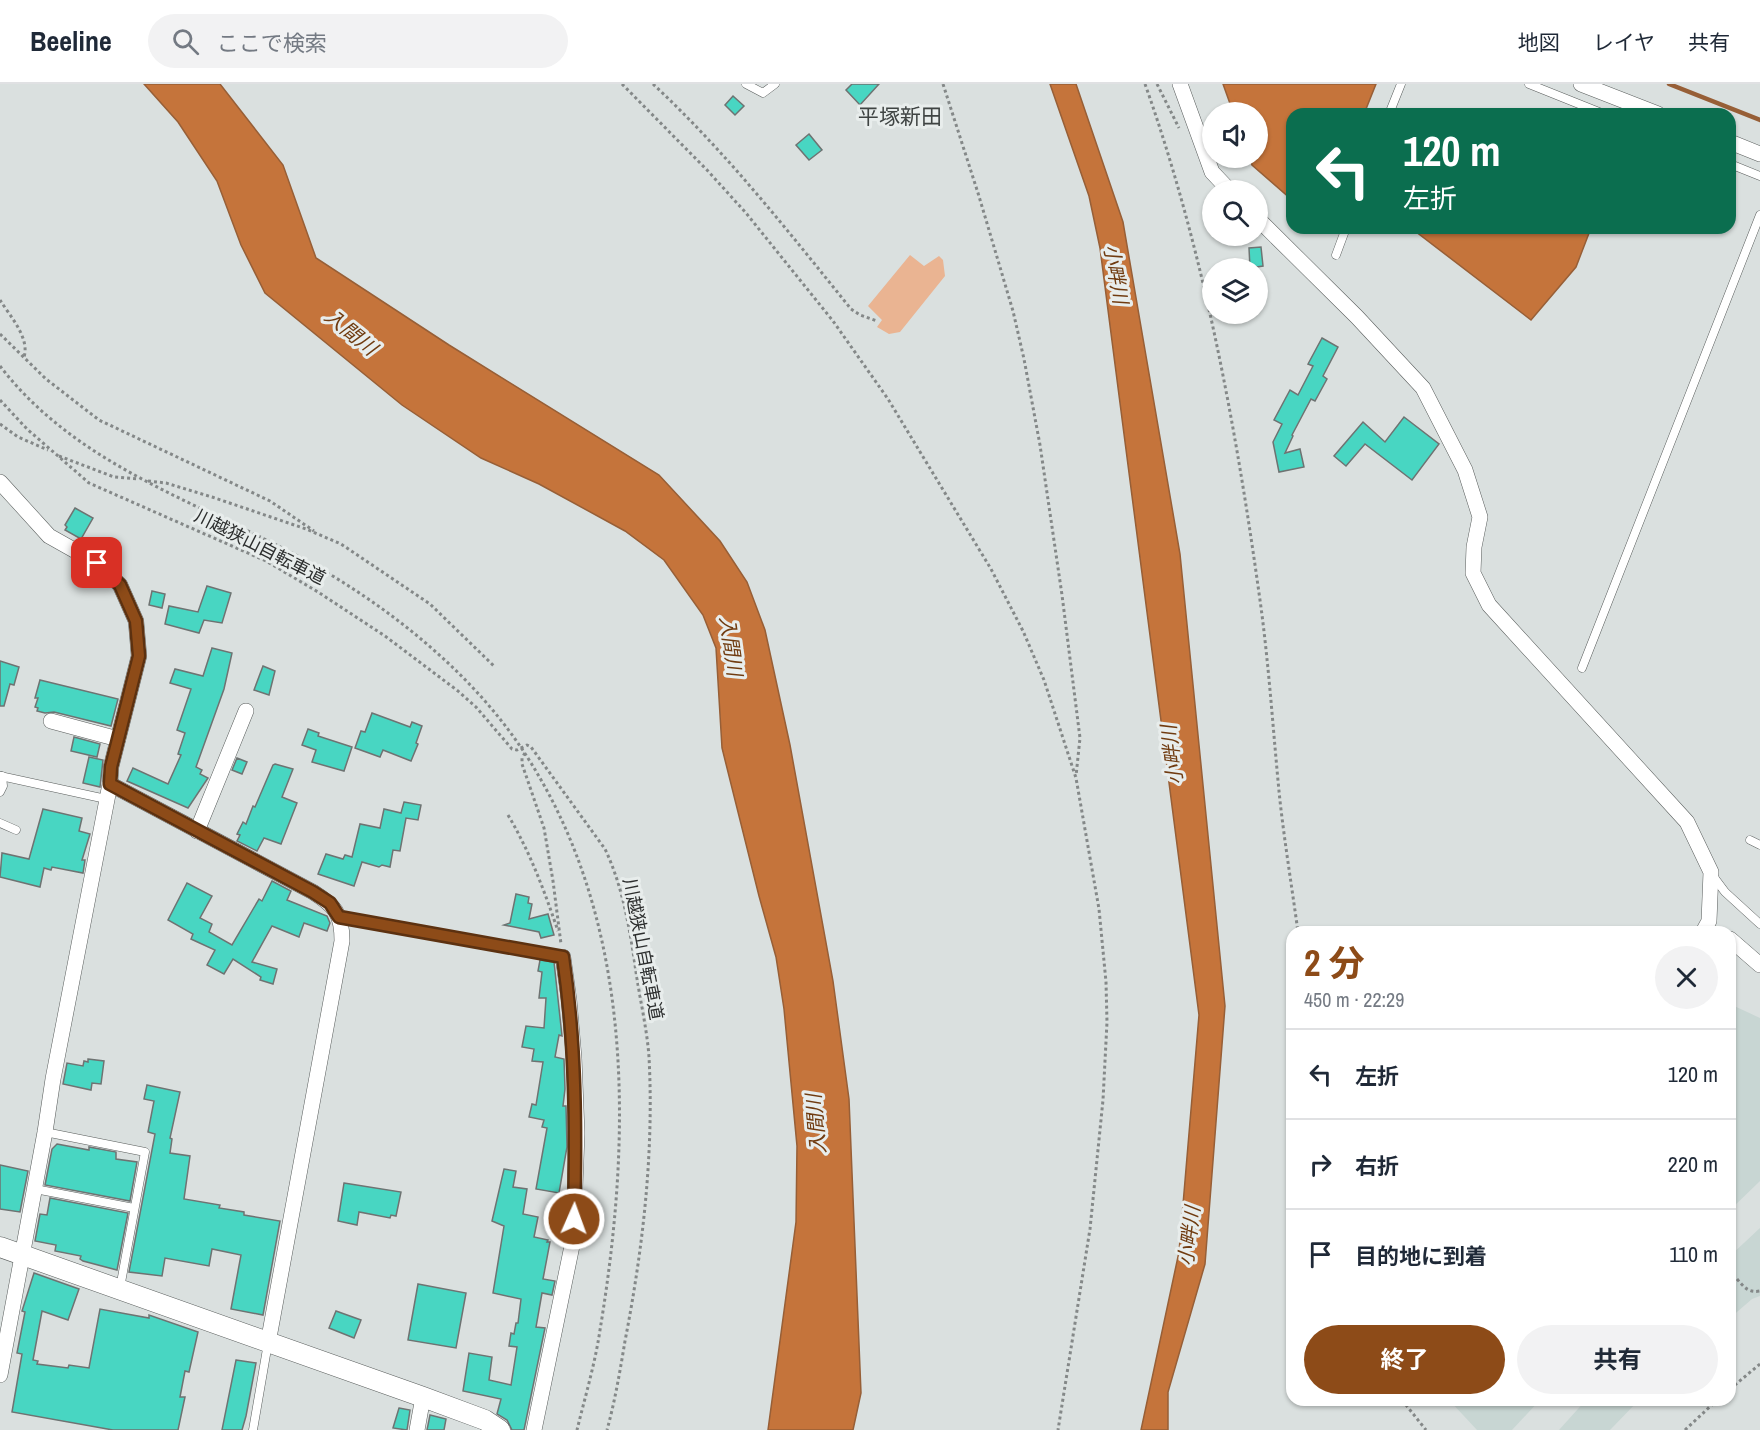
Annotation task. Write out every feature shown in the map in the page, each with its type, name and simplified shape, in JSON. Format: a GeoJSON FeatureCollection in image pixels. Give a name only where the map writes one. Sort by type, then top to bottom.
{"type":"FeatureCollection","features":[{"type":"Feature","properties":{"kind":"street"},"geometry":{"type":"LineString","coordinates":[[1180,84],[1212,172],[1220,180]]}},
{"type":"Feature","properties":{"kind":"street"},"geometry":{"type":"LineString","coordinates":[[1581,84],[1643,108]]}},
{"type":"Feature","properties":{"kind":"street"},"geometry":{"type":"LineString","coordinates":[[1736,144],[1760,154]]}},
{"type":"Feature","properties":{"kind":"street"},"geometry":{"type":"LineString","coordinates":[[1268,229],[1357,317],[1423,388],[1465,470],[1480,517],[1474,546],[1473,573],[1489,605],[1687,822],[1711,872],[1706,926]]}},
{"type":"Feature","properties":{"kind":"street"},"geometry":{"type":"LineString","coordinates":[[0,482],[49,536],[97,563],[120,585],[136,621],[139,656],[111,767],[0,1375]]}},
{"type":"Feature","properties":{"kind":"street"},"geometry":{"type":"LineString","coordinates":[[196,831],[246,711]]}},
{"type":"Feature","properties":{"kind":"street"},"geometry":{"type":"LineString","coordinates":[[51,721],[118,739]]}},
{"type":"Feature","properties":{"kind":"street"},"geometry":{"type":"LineString","coordinates":[[108,792],[196,831],[313,892],[330,903],[342,925],[342,941],[268,1343]]}},
{"type":"Feature","properties":{"kind":"street"},"geometry":{"type":"LineString","coordinates":[[1736,944],[1760,965]]}},
{"type":"Feature","properties":{"kind":"street"},"geometry":{"type":"LineString","coordinates":[[534,1430],[573,1241],[577,1133],[569,1000],[563,957]]}},
{"type":"Feature","properties":{"kind":"street"},"geometry":{"type":"LineString","coordinates":[[0,1247],[423,1397],[485,1420],[500,1430]]}},
{"type":"Feature","properties":{"kind":"street"},"geometry":{"type":"LineString","coordinates":[[417,1430],[423,1397]]}},
{"type":"Feature","properties":{"kind":"lane"},"geometry":{"type":"LineString","coordinates":[[746,84],[763,93],[775,84]]}},
{"type":"Feature","properties":{"kind":"lane"},"geometry":{"type":"LineString","coordinates":[[1391,108],[1401,84]]}},
{"type":"Feature","properties":{"kind":"lane"},"geometry":{"type":"LineString","coordinates":[[1529,84],[1589,108]]}},
{"type":"Feature","properties":{"kind":"lane"},"geometry":{"type":"LineString","coordinates":[[1736,166],[1760,176]]}},
{"type":"Feature","properties":{"kind":"lane"},"geometry":{"type":"LineString","coordinates":[[1582,668],[1760,215]]}},
{"type":"Feature","properties":{"kind":"lane"},"geometry":{"type":"LineString","coordinates":[[1336,255],[1344,234]]}},
{"type":"Feature","properties":{"kind":"lane"},"geometry":{"type":"LineString","coordinates":[[0,792],[3,786],[1,776],[108,792]]}},
{"type":"Feature","properties":{"kind":"lane"},"geometry":{"type":"LineString","coordinates":[[0,823],[16,830]]}},
{"type":"Feature","properties":{"kind":"lane"},"geometry":{"type":"LineString","coordinates":[[1750,840],[1760,845]]}},
{"type":"Feature","properties":{"kind":"lane"},"geometry":{"type":"LineString","coordinates":[[1711,872],[1725,892],[1760,924]]}},
{"type":"Feature","properties":{"kind":"lane"},"geometry":{"type":"LineString","coordinates":[[339,917],[563,957]]}},
{"type":"Feature","properties":{"kind":"lane"},"geometry":{"type":"LineString","coordinates":[[45,1132],[145,1152],[120,1290]]}},
{"type":"Feature","properties":{"kind":"lane"},"geometry":{"type":"LineString","coordinates":[[35,1189],[134,1208]]}},
{"type":"Feature","properties":{"kind":"lane"},"geometry":{"type":"LineString","coordinates":[[253,1430],[268,1343]]}},
{"type":"Feature","properties":{"kind":"path"},"geometry":{"type":"LineString","coordinates":[[622,84],[746,213],[834,321],[888,399],[991,569],[1023,631],[1044,680],[1076,778],[1099,909],[1106,982],[1107,1022],[1103,1100],[1090,1229],[1058,1430]]}},
{"type":"Feature","properties":{"kind":"path"},"geometry":{"type":"LineString","coordinates":[[653,84],[683,112],[769,207],[851,309],[877,321]]}},
{"type":"Feature","properties":{"kind":"path"},"geometry":{"type":"LineString","coordinates":[[943,84],[981,204],[1024,358],[1040,445],[1062,594],[1080,738],[1076,778]]}},
{"type":"Feature","properties":{"kind":"path"},"geometry":{"type":"LineString","coordinates":[[1145,84],[1174,173],[1204,286],[1229,415],[1259,592],[1271,685],[1280,802],[1297,926]]}},
{"type":"Feature","properties":{"kind":"path"},"geometry":{"type":"LineString","coordinates":[[0,300],[22,336],[26,354],[24,358]]}},
{"type":"Feature","properties":{"kind":"path"},"geometry":{"type":"LineString","coordinates":[[0,334],[72,400],[99,420],[270,501],[320,535]]}},
{"type":"Feature","properties":{"kind":"path"},"geometry":{"type":"LineString","coordinates":[[0,366],[31,401],[79,443],[140,479],[293,553],[370,602],[449,665],[497,715],[522,748],[554,806],[582,872],[609,970],[617,1036],[620,1159],[615,1228],[600,1334],[577,1430]]}},
{"type":"Feature","properties":{"kind":"path","name":"川越狭山自転車道"},"geometry":{"type":"LineString","coordinates":[[0,400],[27,429],[89,483],[245,551],[293,576],[326,596],[431,669],[476,707],[512,749],[517,750],[527,745],[531,747],[593,830],[612,864],[621,892],[631,939],[649,1055],[650,1125],[639,1258],[621,1367],[607,1430]]}},
{"type":"Feature","properties":{"kind":"path"},"geometry":{"type":"LineString","coordinates":[[0,424],[18,437],[56,455],[114,477],[140,479],[157,484],[166,483],[212,496],[340,544],[430,604],[495,667]]}},
{"type":"Feature","properties":{"kind":"path"},"geometry":{"type":"LineString","coordinates":[[525,753],[522,764],[543,828],[563,957]]}},
{"type":"Feature","properties":{"kind":"path"},"geometry":{"type":"LineString","coordinates":[[508,814],[523,839],[539,874],[560,938]]}},
{"type":"Feature","properties":{"kind":"path"},"geometry":{"type":"LineString","coordinates":[[1737,1279],[1747,1290],[1753,1293],[1760,1291]]}},
{"type":"Feature","properties":{"kind":"path"},"geometry":{"type":"LineString","coordinates":[[1736,1384],[1760,1364]]}},
{"type":"Feature","properties":{"kind":"path"},"geometry":{"type":"LineString","coordinates":[[1407,1406],[1426,1430]]}},
{"type":"Feature","properties":{"kind":"path"},"geometry":{"type":"LineString","coordinates":[[1685,1430],[1711,1406]]}},
{"type":"Feature","properties":{"kind":"shaded area"},"geometry":{"type":"Polygon","coordinates":[[[910,255],[924,266],[939,256],[943,260],[945,276],[900,332],[889,334],[877,327],[882,320],[868,306],[910,255]]]}},
{"type":"Feature","properties":{"kind":"shaded area"},"geometry":{"type":"Polygon","coordinates":[[[1736,1007],[1760,1018],[1760,1181],[1736,1204],[1736,1007]]]}},
{"type":"Feature","properties":{"kind":"shaded area"},"geometry":{"type":"Polygon","coordinates":[[[1760,1228],[1760,1296],[1752,1299],[1736,1313],[1736,1250],[1760,1228]]]}},
{"type":"Feature","properties":{"kind":"shaded area"},"geometry":{"type":"Polygon","coordinates":[[[1455,1406],[1534,1406],[1512,1430],[1477,1430],[1455,1406]]]}},
{"type":"Feature","properties":{"kind":"shaded area"},"geometry":{"type":"Polygon","coordinates":[[[1581,1406],[1633,1406],[1610,1430],[1559,1430],[1581,1406]]]}},
{"type":"Feature","properties":{"kind":"water","name":"入間川"},"geometry":{"type":"Polygon","coordinates":[[[144,84],[220,84],[283,165],[316,258],[449,345],[659,475],[720,541],[747,582],[765,630],[790,745],[833,981],[849,1099],[861,1393],[853,1430],[768,1430],[796,1222],[797,1146],[784,1009],[776,957],[722,748],[716,648],[703,615],[664,560],[625,531],[539,484],[481,458],[402,405],[265,293],[241,245],[217,181],[178,122],[144,84]]]}},
{"type":"Feature","properties":{"kind":"water","name":"小畔川"},"geometry":{"type":"Polygon","coordinates":[[[1050,84],[1076,84],[1123,222],[1180,554],[1225,1006],[1205,1264],[1168,1392],[1168,1430],[1141,1430],[1179,1252],[1199,1015],[1100,248],[1089,196],[1050,84]]]}},
{"type":"Feature","properties":{"kind":"water"},"geometry":{"type":"Polygon","coordinates":[[[1223,84],[1376,84],[1366,108],[1286,108],[1286,195],[1255,168],[1268,168],[1268,102],[1229,102],[1223,84]]]}},
{"type":"Feature","properties":{"kind":"water"},"geometry":{"type":"Polygon","coordinates":[[[1419,234],[1589,234],[1576,267],[1531,320],[1419,234]]]}},
{"type":"Feature","properties":{"kind":"building"},"geometry":{"type":"Polygon","coordinates":[[[852,84],[879,84],[860,105],[846,90],[852,84]]]}},
{"type":"Feature","properties":{"kind":"building"},"geometry":{"type":"Polygon","coordinates":[[[733,96],[744,106],[735,115],[725,105],[733,96]]]}},
{"type":"Feature","properties":{"kind":"building"},"geometry":{"type":"Polygon","coordinates":[[[809,134],[822,150],[809,160],[796,145],[809,134]]]}},
{"type":"Feature","properties":{"kind":"building"},"geometry":{"type":"Polygon","coordinates":[[[1261,247],[1262,258],[1250,258],[1249,248],[1261,247]]]}},
{"type":"Feature","properties":{"kind":"building"},"geometry":{"type":"Polygon","coordinates":[[[1322,338],[1338,347],[1323,376],[1327,379],[1315,401],[1311,399],[1285,453],[1300,449],[1304,467],[1279,472],[1273,442],[1282,424],[1274,420],[1290,390],[1298,395],[1313,366],[1308,364],[1322,338]]]}},
{"type":"Feature","properties":{"kind":"building"},"geometry":{"type":"Polygon","coordinates":[[[1404,417],[1439,444],[1412,480],[1365,444],[1346,466],[1334,456],[1363,422],[1385,442],[1404,417]]]}},
{"type":"Feature","properties":{"kind":"building"},"geometry":{"type":"Polygon","coordinates":[[[75,508],[93,518],[81,539],[65,530],[67,527],[65,525],[75,508]]]}},
{"type":"Feature","properties":{"kind":"building"},"geometry":{"type":"Polygon","coordinates":[[[207,586],[231,593],[222,623],[204,620],[199,633],[165,624],[169,606],[198,612],[207,586]]]}},
{"type":"Feature","properties":{"kind":"building"},"geometry":{"type":"Polygon","coordinates":[[[152,591],[165,594],[162,608],[149,605],[152,591]]]}},
{"type":"Feature","properties":{"kind":"building"},"geometry":{"type":"Polygon","coordinates":[[[212,648],[232,653],[224,689],[196,767],[202,770],[200,774],[208,778],[188,808],[127,781],[133,768],[168,784],[181,755],[178,754],[185,733],[177,730],[191,689],[170,683],[175,669],[203,676],[212,648]]]}},
{"type":"Feature","properties":{"kind":"building"},"geometry":{"type":"Polygon","coordinates":[[[0,661],[19,667],[14,685],[10,684],[4,706],[0,706],[0,661]]]}},
{"type":"Feature","properties":{"kind":"building"},"geometry":{"type":"Polygon","coordinates":[[[263,666],[275,671],[269,695],[254,690],[263,666]]]}},
{"type":"Feature","properties":{"kind":"building"},"geometry":{"type":"Polygon","coordinates":[[[40,680],[118,699],[111,726],[54,712],[37,711],[38,708],[35,707],[38,698],[35,698],[40,680]]]}},
{"type":"Feature","properties":{"kind":"building"},"geometry":{"type":"Polygon","coordinates":[[[372,713],[410,727],[412,722],[422,726],[411,761],[383,750],[380,757],[355,748],[361,731],[365,732],[372,713]]]}},
{"type":"Feature","properties":{"kind":"building"},"geometry":{"type":"Polygon","coordinates":[[[308,729],[319,733],[318,736],[352,747],[344,771],[312,762],[316,750],[302,745],[308,729]]]}},
{"type":"Feature","properties":{"kind":"building"},"geometry":{"type":"Polygon","coordinates":[[[74,737],[100,744],[97,757],[71,751],[74,737]]]}},
{"type":"Feature","properties":{"kind":"building"},"geometry":{"type":"Polygon","coordinates":[[[89,757],[103,760],[100,787],[83,783],[89,757]]]}},
{"type":"Feature","properties":{"kind":"building"},"geometry":{"type":"Polygon","coordinates":[[[237,758],[247,762],[242,774],[232,770],[237,758]]]}},
{"type":"Feature","properties":{"kind":"building"},"geometry":{"type":"Polygon","coordinates":[[[275,764],[293,769],[282,797],[297,803],[281,844],[264,838],[257,851],[237,841],[240,835],[237,834],[243,822],[246,824],[275,764]]]}},
{"type":"Feature","properties":{"kind":"building"},"geometry":{"type":"Polygon","coordinates":[[[404,802],[421,805],[418,820],[406,818],[400,851],[393,850],[390,867],[382,865],[379,867],[362,862],[354,886],[318,874],[326,854],[343,859],[345,855],[352,857],[360,824],[380,828],[384,809],[401,813],[404,802]]]}},
{"type":"Feature","properties":{"kind":"building"},"geometry":{"type":"Polygon","coordinates":[[[43,809],[82,818],[79,831],[90,834],[82,860],[85,860],[83,873],[52,867],[51,870],[44,868],[40,887],[0,877],[2,853],[29,859],[43,809]]]}},
{"type":"Feature","properties":{"kind":"building"},"geometry":{"type":"Polygon","coordinates":[[[272,881],[291,891],[287,900],[327,916],[330,923],[327,931],[304,923],[299,937],[272,926],[252,962],[277,969],[273,984],[260,980],[261,977],[233,959],[224,974],[207,965],[215,950],[191,939],[193,934],[168,920],[187,883],[212,896],[200,918],[212,924],[209,932],[232,945],[259,899],[262,901],[272,881]]]}},
{"type":"Feature","properties":{"kind":"building"},"geometry":{"type":"Polygon","coordinates":[[[516,894],[529,897],[528,903],[532,904],[529,919],[548,914],[554,935],[541,938],[539,932],[504,925],[510,923],[516,894]]]}},
{"type":"Feature","properties":{"kind":"building"},"geometry":{"type":"Polygon","coordinates":[[[540,960],[554,962],[562,1036],[559,1035],[555,1057],[564,1059],[563,1106],[566,1106],[567,1147],[559,1193],[536,1189],[547,1128],[542,1127],[544,1120],[529,1117],[532,1104],[536,1105],[543,1062],[532,1061],[534,1049],[522,1047],[526,1026],[544,1028],[546,998],[539,998],[542,972],[538,971],[540,960]]]}},
{"type":"Feature","properties":{"kind":"building"},"geometry":{"type":"Polygon","coordinates":[[[88,1059],[104,1061],[101,1084],[92,1083],[91,1090],[63,1084],[67,1063],[83,1066],[84,1061],[88,1062],[88,1059]]]}},
{"type":"Feature","properties":{"kind":"building"},"geometry":{"type":"Polygon","coordinates":[[[147,1085],[180,1092],[170,1138],[172,1139],[170,1153],[190,1156],[184,1199],[220,1205],[219,1208],[244,1212],[244,1215],[280,1221],[263,1315],[231,1309],[241,1255],[212,1249],[209,1266],[165,1258],[162,1276],[129,1272],[155,1134],[148,1132],[154,1101],[144,1099],[147,1085]]]}},
{"type":"Feature","properties":{"kind":"building"},"geometry":{"type":"Polygon","coordinates":[[[57,1144],[116,1152],[116,1159],[137,1162],[130,1201],[45,1185],[52,1149],[57,1144]]]}},
{"type":"Feature","properties":{"kind":"building"},"geometry":{"type":"Polygon","coordinates":[[[0,1165],[28,1171],[20,1212],[0,1209],[0,1165]]]}},
{"type":"Feature","properties":{"kind":"building"},"geometry":{"type":"Polygon","coordinates":[[[504,1169],[516,1171],[513,1187],[527,1189],[523,1214],[538,1217],[534,1237],[550,1242],[543,1279],[555,1281],[552,1295],[542,1293],[536,1327],[545,1328],[524,1430],[512,1430],[507,1420],[497,1414],[501,1399],[463,1391],[469,1353],[492,1357],[489,1380],[511,1385],[517,1347],[509,1346],[511,1333],[514,1334],[516,1323],[518,1323],[521,1299],[493,1293],[504,1226],[492,1221],[504,1169]]]}},
{"type":"Feature","properties":{"kind":"building"},"geometry":{"type":"Polygon","coordinates":[[[344,1183],[401,1192],[396,1216],[391,1215],[390,1218],[359,1212],[357,1225],[338,1221],[344,1183]]]}},
{"type":"Feature","properties":{"kind":"building"},"geometry":{"type":"Polygon","coordinates":[[[50,1198],[128,1213],[117,1270],[83,1261],[80,1259],[81,1256],[55,1251],[56,1245],[35,1241],[40,1214],[47,1215],[50,1198]]]}},
{"type":"Feature","properties":{"kind":"building"},"geometry":{"type":"Polygon","coordinates":[[[34,1273],[79,1289],[68,1320],[42,1311],[33,1360],[38,1361],[37,1364],[89,1368],[100,1309],[149,1318],[149,1315],[198,1332],[189,1372],[185,1371],[180,1397],[185,1397],[178,1430],[113,1430],[12,1412],[22,1354],[17,1353],[25,1312],[22,1311],[34,1273]]]}},
{"type":"Feature","properties":{"kind":"building"},"geometry":{"type":"Polygon","coordinates":[[[418,1284],[466,1293],[456,1348],[408,1340],[418,1284]]]}},
{"type":"Feature","properties":{"kind":"building"},"geometry":{"type":"Polygon","coordinates":[[[336,1311],[361,1320],[354,1338],[329,1328],[336,1311]]]}},
{"type":"Feature","properties":{"kind":"building"},"geometry":{"type":"Polygon","coordinates":[[[236,1360],[256,1363],[246,1416],[242,1430],[222,1430],[236,1360]]]}},
{"type":"Feature","properties":{"kind":"building"},"geometry":{"type":"Polygon","coordinates":[[[399,1408],[410,1410],[407,1430],[393,1428],[399,1408]]]}},
{"type":"Feature","properties":{"kind":"building"},"geometry":{"type":"Polygon","coordinates":[[[430,1415],[446,1419],[444,1430],[427,1430],[430,1415]]]}},
{"type":"Feature","properties":{"kind":"waterway"},"geometry":{"type":"LineString","coordinates":[[1669,84],[1730,108]]}},
{"type":"Feature","properties":{"kind":"waterway"},"geometry":{"type":"LineString","coordinates":[[1736,111],[1760,120]]}},
{"type":"Feature","properties":{"kind":"district","name":"平塚新田"},"geometry":{"type":"Point","coordinates":[900,117]}},
{"type":"Feature","properties":{"kind":"route"},"geometry":{"type":"LineString","coordinates":[[97,563],[120,585],[136,621],[139,656],[111,767],[110,784],[313,892],[330,903],[339,917],[563,957],[574,1058],[577,1133],[574,1219]]}}]}
